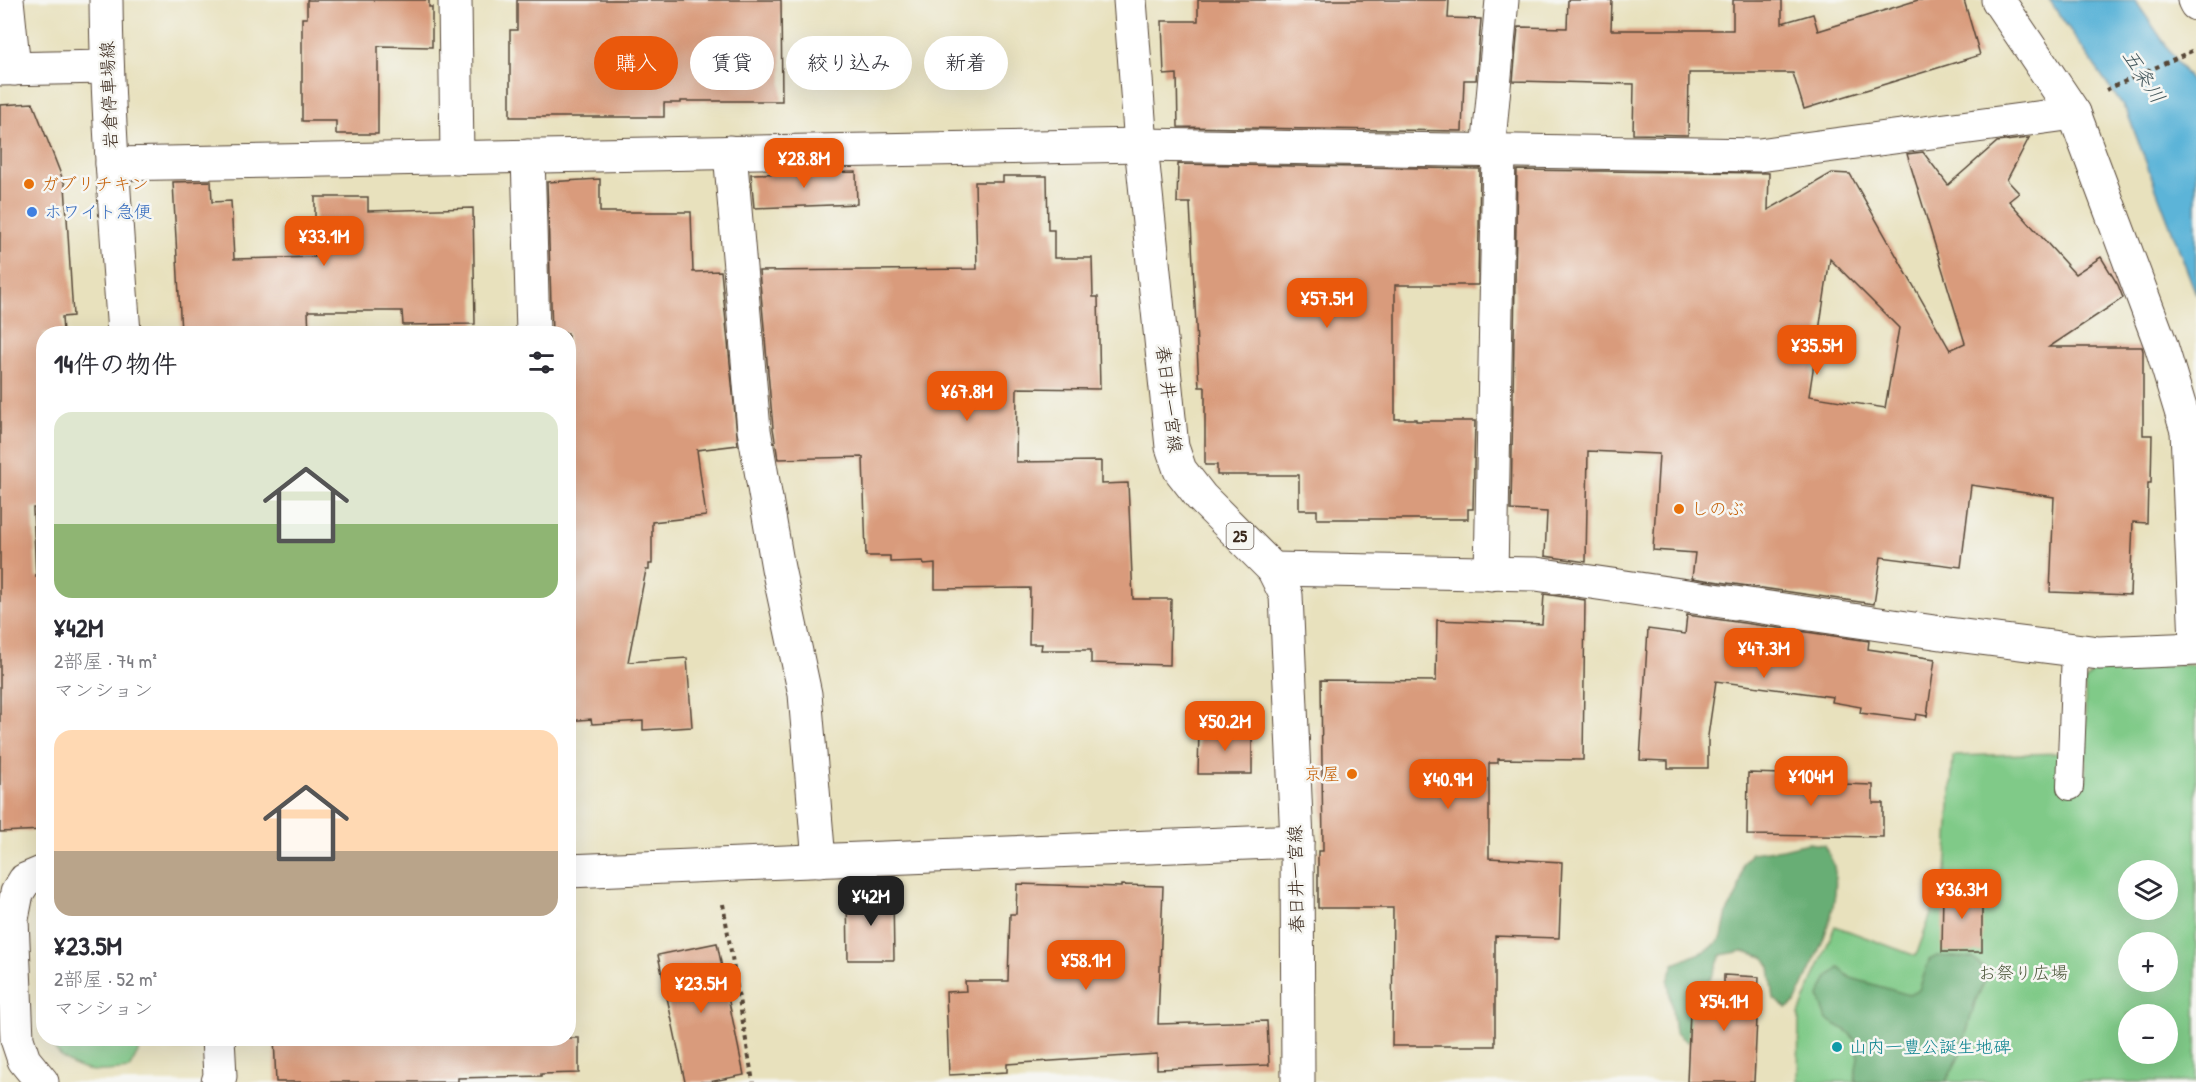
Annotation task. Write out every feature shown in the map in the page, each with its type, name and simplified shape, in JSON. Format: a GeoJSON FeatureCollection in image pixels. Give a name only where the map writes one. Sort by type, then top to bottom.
{"type":"FeatureCollection","features":[{"type":"Feature","properties":{"kind":"street"},"geometry":{"type":"LineString","coordinates":[[8,0],[7,69],[107,67]]}},
{"type":"Feature","properties":{"kind":"street","name":"岩倉停車場線"},"geometry":{"type":"LineString","coordinates":[[106,0],[112,164],[124,326]]}},
{"type":"Feature","properties":{"kind":"street"},"geometry":{"type":"LineString","coordinates":[[455,0],[457,158]]}},
{"type":"Feature","properties":{"kind":"street","name":"春日井一宮線"},"geometry":{"type":"LineString","coordinates":[[1130,0],[1141,145],[1172,447],[1180,470],[1201,497],[1273,569],[1286,595],[1297,841],[1298,1082]]}},
{"type":"Feature","properties":{"kind":"street"},"geometry":{"type":"LineString","coordinates":[[1491,574],[1493,152],[1502,0]]}},
{"type":"Feature","properties":{"kind":"street"},"geometry":{"type":"LineString","coordinates":[[1998,0],[2073,113],[2161,345],[2187,431],[2196,642]]}},
{"type":"Feature","properties":{"kind":"street"},"geometry":{"type":"LineString","coordinates":[[2193,0],[2196,4]]}},
{"type":"Feature","properties":{"kind":"street"},"geometry":{"type":"LineString","coordinates":[[112,164],[1141,145],[1760,155],[2073,113]]}},
{"type":"Feature","properties":{"kind":"street"},"geometry":{"type":"LineString","coordinates":[[730,152],[754,430],[778,568],[805,694],[819,861]]}},
{"type":"Feature","properties":{"kind":"street"},"geometry":{"type":"LineString","coordinates":[[528,156],[533,326]]}},
{"type":"Feature","properties":{"kind":"street"},"geometry":{"type":"LineString","coordinates":[[1273,569],[1536,574],[1948,634],[2099,653],[2196,649]]}},
{"type":"Feature","properties":{"kind":"street"},"geometry":{"type":"LineString","coordinates":[[576,871],[1297,841]]}},
{"type":"Feature","properties":{"kind":"street"},"geometry":{"type":"LineString","coordinates":[[36,875],[25,880],[17,893],[12,919],[17,1039],[24,1060],[42,1082]]}},
{"type":"Feature","properties":{"kind":"street"},"geometry":{"type":"LineString","coordinates":[[218,1046],[220,1076],[218,1082]]}},
{"type":"Feature","properties":{"kind":"lane"},"geometry":{"type":"LineString","coordinates":[[2070,787],[2075,650]]}},
{"type":"Feature","properties":{"kind":"path"},"geometry":{"type":"LineString","coordinates":[[2102,92],[2196,49]]}},
{"type":"Feature","properties":{"kind":"path"},"geometry":{"type":"LineString","coordinates":[[717,865],[753,1082]]}},
{"type":"Feature","properties":{"kind":"green space","name":"お祭り広場"},"geometry":{"type":"Polygon","coordinates":[[[2193,665],[2196,668],[2196,1082],[1798,1082],[1799,1014],[1835,926],[1916,956],[1946,872],[1953,756],[2065,753],[2063,781],[2086,781],[2085,682],[2097,666],[2193,665]]]}},
{"type":"Feature","properties":{"kind":"green space"},"geometry":{"type":"Polygon","coordinates":[[[1808,843],[1824,845],[1834,866],[1836,883],[1830,919],[1824,937],[1795,1003],[1787,1008],[1774,999],[1770,967],[1764,957],[1743,951],[1721,955],[1713,975],[1702,990],[1701,1042],[1687,1042],[1675,1032],[1668,981],[1674,964],[1711,948],[1722,937],[1727,912],[1738,893],[1743,864],[1751,853],[1808,843]]]}},
{"type":"Feature","properties":{"kind":"green space"},"geometry":{"type":"Polygon","coordinates":[[[1937,956],[1973,958],[1987,972],[1975,1002],[1961,1053],[1946,1082],[1856,1082],[1858,1050],[1854,1038],[1827,1020],[1819,996],[1828,977],[1839,968],[1851,978],[1909,995],[1919,990],[1929,960],[1937,956]]]}},
{"type":"Feature","properties":{"kind":"green space"},"geometry":{"type":"Polygon","coordinates":[[[53,1046],[142,1046],[129,1069],[92,1071],[76,1066],[53,1046]]]}},
{"type":"Feature","properties":{"kind":"green space"},"geometry":{"type":"Polygon","coordinates":[[[173,1046],[192,1046],[192,1048],[173,1048],[173,1046]]]}},
{"type":"Feature","properties":{"kind":"water","name":"五条川"},"geometry":{"type":"Polygon","coordinates":[[[2049,0],[2135,0],[2196,89],[2196,294],[2127,112],[2049,0]]]}},
{"type":"Feature","properties":{"kind":"building"},"geometry":{"type":"Polygon","coordinates":[[[307,0],[429,0],[429,7],[432,7],[432,47],[378,46],[378,134],[336,134],[336,121],[302,121],[302,18],[307,18],[307,0]]]}},
{"type":"Feature","properties":{"kind":"building"},"geometry":{"type":"Polygon","coordinates":[[[517,0],[781,0],[782,101],[664,103],[664,117],[510,117],[510,30],[517,30],[517,0]]]}},
{"type":"Feature","properties":{"kind":"building"},"geometry":{"type":"Polygon","coordinates":[[[1198,0],[1449,0],[1448,18],[1481,19],[1476,80],[1464,80],[1462,131],[1178,127],[1177,74],[1164,75],[1162,21],[1198,21],[1198,0]]]}},
{"type":"Feature","properties":{"kind":"building"},"geometry":{"type":"Polygon","coordinates":[[[1568,0],[1612,0],[1611,30],[1733,30],[1733,0],[1782,0],[1782,23],[1813,14],[1818,31],[1918,0],[1964,0],[1980,55],[1804,109],[1793,73],[1689,73],[1688,135],[1633,134],[1634,84],[1513,81],[1518,27],[1567,28],[1568,0]]]}},
{"type":"Feature","properties":{"kind":"building"},"geometry":{"type":"Polygon","coordinates":[[[33,103],[65,185],[73,316],[62,317],[63,326],[36,326],[36,508],[33,508],[36,577],[36,830],[0,832],[0,105],[33,103]]]}},
{"type":"Feature","properties":{"kind":"building"},"geometry":{"type":"Polygon","coordinates":[[[2029,138],[2007,180],[2019,193],[2009,201],[2075,274],[2101,257],[2123,298],[2049,347],[2142,347],[2143,435],[2152,435],[2151,483],[2148,483],[2147,523],[2133,522],[2130,595],[2050,592],[2054,497],[1971,485],[1961,567],[1881,557],[1874,604],[1692,578],[1695,553],[1653,550],[1659,454],[1588,451],[1586,562],[1545,556],[1547,512],[1511,510],[1517,170],[1769,173],[1768,210],[1832,173],[1850,174],[1950,350],[1965,343],[1907,154],[1923,152],[1948,185],[1997,142],[2029,138]],[[1830,259],[1809,396],[1885,408],[1899,328],[1830,259]]]}},
{"type":"Feature","properties":{"kind":"building"},"geometry":{"type":"Polygon","coordinates":[[[1178,164],[1480,169],[1478,285],[1395,285],[1395,419],[1475,421],[1473,509],[1468,509],[1468,519],[1317,519],[1317,510],[1299,510],[1299,475],[1217,475],[1217,465],[1205,465],[1205,387],[1199,387],[1190,203],[1177,203],[1178,164]]]}},
{"type":"Feature","properties":{"kind":"building"},"geometry":{"type":"Polygon","coordinates":[[[856,172],[857,204],[754,208],[751,174],[856,172]]]}},
{"type":"Feature","properties":{"kind":"building"},"geometry":{"type":"Polygon","coordinates":[[[1003,176],[1047,176],[1048,230],[1054,230],[1054,258],[1092,258],[1093,297],[1098,297],[1100,389],[1017,388],[1016,462],[1101,461],[1101,484],[1128,483],[1133,599],[1171,599],[1170,665],[1091,663],[1091,650],[1041,650],[1042,644],[1029,644],[1030,588],[935,589],[935,564],[924,565],[923,561],[890,562],[890,556],[866,556],[863,457],[778,459],[773,428],[759,271],[977,269],[975,182],[1003,182],[1003,176]]]}},
{"type":"Feature","properties":{"kind":"building"},"geometry":{"type":"Polygon","coordinates":[[[600,179],[600,212],[691,212],[693,272],[721,271],[738,445],[697,450],[706,516],[652,522],[652,564],[649,564],[649,570],[646,570],[628,662],[687,658],[692,727],[643,730],[643,721],[592,724],[591,719],[576,720],[576,326],[552,326],[547,182],[600,179]]]}},
{"type":"Feature","properties":{"kind":"building"},"geometry":{"type":"Polygon","coordinates":[[[211,181],[212,202],[231,201],[234,259],[315,257],[315,197],[368,197],[368,211],[473,208],[475,324],[403,325],[402,311],[308,311],[309,326],[181,326],[173,182],[211,181]]]}},
{"type":"Feature","properties":{"kind":"building"},"geometry":{"type":"Polygon","coordinates":[[[1544,594],[1585,600],[1583,760],[1498,759],[1498,763],[1489,763],[1489,858],[1562,862],[1559,938],[1495,936],[1495,1046],[1392,1046],[1393,908],[1318,908],[1318,851],[1323,851],[1321,680],[1436,681],[1437,620],[1542,624],[1544,594]]]}},
{"type":"Feature","properties":{"kind":"building"},"geometry":{"type":"Polygon","coordinates":[[[1687,615],[1869,641],[1868,649],[1935,659],[1927,716],[1916,714],[1915,720],[1860,713],[1861,707],[1832,702],[1833,697],[1716,681],[1708,736],[1708,768],[1668,768],[1668,761],[1640,760],[1648,629],[1685,634],[1687,615]]]}},
{"type":"Feature","properties":{"kind":"building"},"geometry":{"type":"Polygon","coordinates":[[[1199,729],[1252,730],[1252,774],[1198,774],[1199,729]]]}},
{"type":"Feature","properties":{"kind":"building"},"geometry":{"type":"Polygon","coordinates":[[[1748,773],[1783,774],[1783,776],[1843,776],[1843,784],[1873,785],[1873,803],[1883,803],[1883,837],[1747,835],[1748,773]]]}},
{"type":"Feature","properties":{"kind":"building"},"geometry":{"type":"Polygon","coordinates":[[[1017,884],[1163,886],[1158,1024],[1267,1021],[1269,1065],[1157,1069],[1157,1054],[1007,1064],[1007,1072],[949,1075],[946,992],[966,991],[965,981],[1008,981],[1010,914],[1016,914],[1017,884]]]}},
{"type":"Feature","properties":{"kind":"building"},"geometry":{"type":"Polygon","coordinates":[[[1943,888],[1982,889],[1982,952],[1942,952],[1943,888]]]}},
{"type":"Feature","properties":{"kind":"building"},"geometry":{"type":"Polygon","coordinates":[[[893,893],[894,960],[848,960],[847,894],[893,893]]]}},
{"type":"Feature","properties":{"kind":"building"},"geometry":{"type":"Polygon","coordinates":[[[717,943],[744,1075],[709,1082],[685,1082],[658,955],[717,943]]]}},
{"type":"Feature","properties":{"kind":"building"},"geometry":{"type":"Polygon","coordinates":[[[1724,975],[1759,977],[1754,1082],[1687,1082],[1691,988],[1724,989],[1724,975]]]}},
{"type":"Feature","properties":{"kind":"building"},"geometry":{"type":"Polygon","coordinates":[[[576,1038],[579,1038],[579,1073],[458,1078],[458,1082],[276,1082],[274,1046],[576,1046],[576,1038]]]}},
{"type":"Feature","properties":{"kind":"place","name":"ガブリチキン"},"geometry":{"type":"Point","coordinates":[29,184]}},
{"type":"Feature","properties":{"kind":"place","name":"ホワイト急便"},"geometry":{"type":"Point","coordinates":[32,212]}},
{"type":"Feature","properties":{"kind":"place","name":"しのぶ"},"geometry":{"type":"Point","coordinates":[1679,509]}},
{"type":"Feature","properties":{"kind":"place","name":"京屋"},"geometry":{"type":"Point","coordinates":[1352,774]}},
{"type":"Feature","properties":{"kind":"place","name":"山内一豊公誕生地碑"},"geometry":{"type":"Point","coordinates":[1837,1047]}}]}
